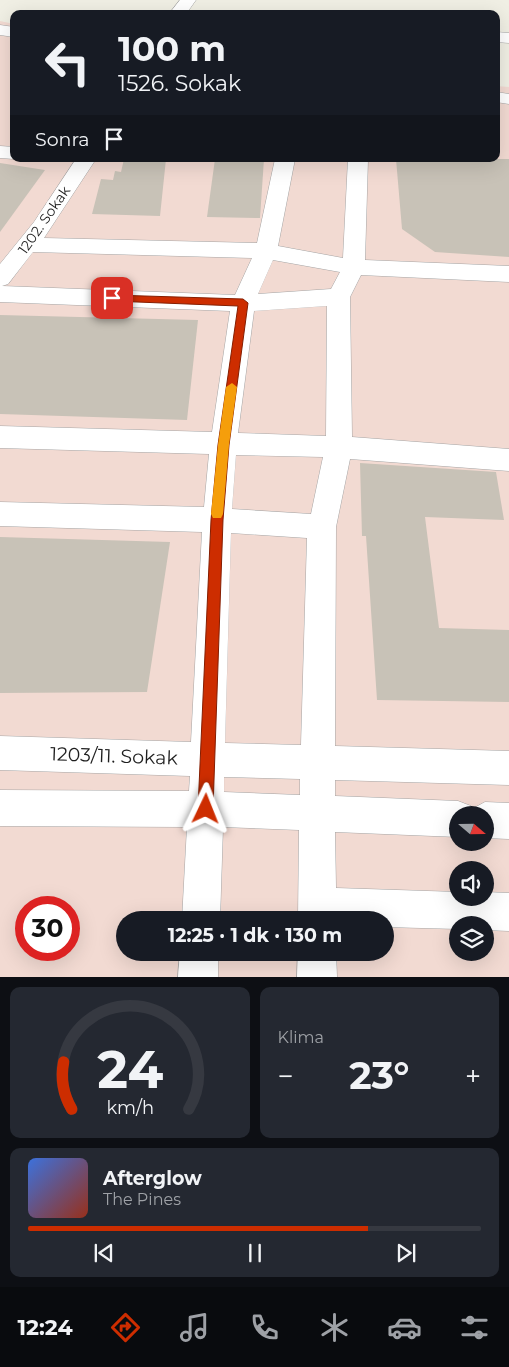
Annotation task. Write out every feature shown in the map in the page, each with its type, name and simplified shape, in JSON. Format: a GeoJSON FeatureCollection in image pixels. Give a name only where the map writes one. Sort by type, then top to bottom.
{"type":"FeatureCollection","features":[{"type":"Feature","properties":{"kind":"street"},"geometry":{"type":"LineString","coordinates":[[180,10],[188,0]]}},
{"type":"Feature","properties":{"kind":"street","name":"1202. Sokak"},"geometry":{"type":"LineString","coordinates":[[0,279],[28,245],[84,162]]}},
{"type":"Feature","properties":{"kind":"street"},"geometry":{"type":"LineString","coordinates":[[201,911],[217,520],[223,445],[243,303],[266,251],[284,162]]}},
{"type":"Feature","properties":{"kind":"street"},"geometry":{"type":"LineString","coordinates":[[317,911],[316,812],[322,527],[339,447],[339,297],[354,267],[358,162]]}},
{"type":"Feature","properties":{"kind":"street"},"geometry":{"type":"LineString","coordinates":[[28,245],[266,251],[354,267],[509,274]]}},
{"type":"Feature","properties":{"kind":"street"},"geometry":{"type":"LineString","coordinates":[[0,294],[243,303],[339,297]]}},
{"type":"Feature","properties":{"kind":"street"},"geometry":{"type":"LineString","coordinates":[[0,437],[339,447],[509,460]]}},
{"type":"Feature","properties":{"kind":"street"},"geometry":{"type":"LineString","coordinates":[[0,514],[217,520],[322,527]]}},
{"type":"Feature","properties":{"kind":"street","name":"1203/11. Sokak"},"geometry":{"type":"LineString","coordinates":[[0,753],[509,768]]}},
{"type":"Feature","properties":{"kind":"street"},"geometry":{"type":"LineString","coordinates":[[0,808],[206,809],[449,819]]}},
{"type":"Feature","properties":{"kind":"street"},"geometry":{"type":"LineString","coordinates":[[494,820],[509,821]]}},
{"type":"Feature","properties":{"kind":"street"},"geometry":{"type":"LineString","coordinates":[[394,913],[509,912]]}},
{"type":"Feature","properties":{"kind":"street"},"geometry":{"type":"LineString","coordinates":[[198,977],[199,961]]}},
{"type":"Feature","properties":{"kind":"street"},"geometry":{"type":"LineString","coordinates":[[316,977],[317,961]]}},
{"type":"Feature","properties":{"kind":"shaded area"},"geometry":{"type":"Polygon","coordinates":[[[0,21],[10,23],[10,162],[500,162],[500,86],[509,87],[509,977],[0,977],[0,21]]]}},
{"type":"Feature","properties":{"kind":"building"},"geometry":{"type":"Polygon","coordinates":[[[500,159],[509,159],[509,257],[435,252],[402,229],[396,162],[500,162],[500,159]]]}},
{"type":"Feature","properties":{"kind":"building"},"geometry":{"type":"Polygon","coordinates":[[[123,162],[166,162],[160,216],[92,214],[101,179],[113,180],[115,171],[121,172],[123,162]]]}},
{"type":"Feature","properties":{"kind":"building"},"geometry":{"type":"Polygon","coordinates":[[[215,162],[264,162],[260,218],[207,217],[215,162]]]}},
{"type":"Feature","properties":{"kind":"building"},"geometry":{"type":"Polygon","coordinates":[[[0,163],[45,170],[0,232],[0,163]]]}},
{"type":"Feature","properties":{"kind":"building"},"geometry":{"type":"Polygon","coordinates":[[[0,315],[198,320],[187,420],[0,414],[0,315]]]}},
{"type":"Feature","properties":{"kind":"building"},"geometry":{"type":"Polygon","coordinates":[[[360,463],[496,472],[504,520],[425,517],[439,628],[509,630],[509,702],[377,700],[366,536],[362,536],[360,463]]]}},
{"type":"Feature","properties":{"kind":"building"},"geometry":{"type":"Polygon","coordinates":[[[0,537],[170,542],[147,692],[0,693],[0,537]]]}},
{"type":"Feature","properties":{"kind":"slow traffic"},"geometry":{"type":"LineString","coordinates":[[217,514],[223,445],[232,387]]}},
{"type":"Feature","properties":{"kind":"route"},"geometry":{"type":"LineString","coordinates":[[112,298],[243,303],[223,445],[217,520],[206,809]]}}]}
